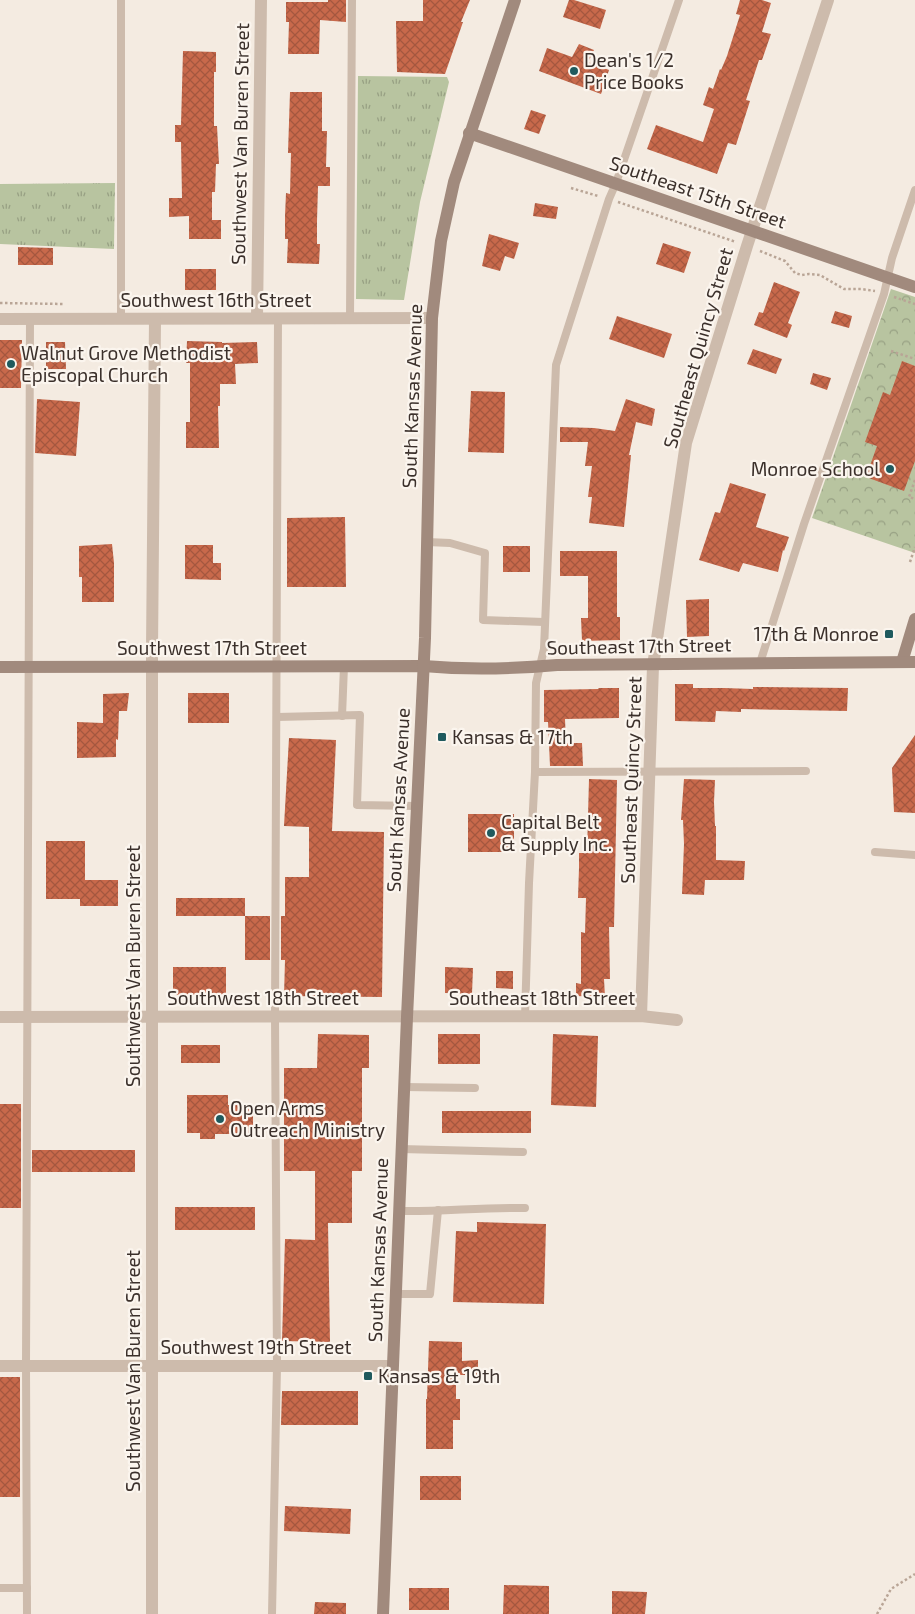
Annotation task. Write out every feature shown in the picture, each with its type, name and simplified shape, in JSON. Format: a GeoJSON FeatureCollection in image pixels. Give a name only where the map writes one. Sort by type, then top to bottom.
{"type":"FeatureCollection","features":[{"type":"Feature","properties":{"kind":"main road","name":"South Kansas Avenue"},"geometry":{"type":"LineString","coordinates":[[383,1614],[398,1211],[424,666],[432,318],[441,241],[454,182],[515,0]]}},
{"type":"Feature","properties":{"kind":"main road","name":"Southeast 15th Street"},"geometry":{"type":"LineString","coordinates":[[470,133],[915,287]]}},
{"type":"Feature","properties":{"kind":"main road"},"geometry":{"type":"LineString","coordinates":[[909,662],[915,619]]}},
{"type":"Feature","properties":{"kind":"main road","name":"Southeast 17th Street"},"geometry":{"type":"LineString","coordinates":[[424,666],[454,669],[498,669],[557,665],[654,666],[909,662]]}},
{"type":"Feature","properties":{"kind":"main road","name":"Southwest 17th Street"},"geometry":{"type":"LineString","coordinates":[[0,667],[424,666]]}},
{"type":"Feature","properties":{"kind":"street","name":"Southwest Van Buren Street"},"geometry":{"type":"LineString","coordinates":[[257,318],[260,0]]}},
{"type":"Feature","properties":{"kind":"street","name":"Southeast Quincy Street"},"geometry":{"type":"LineString","coordinates":[[641,1016],[654,666],[686,443],[752,230],[828,0]]}},
{"type":"Feature","properties":{"kind":"street","name":"Southwest 16th Street"},"geometry":{"type":"LineString","coordinates":[[0,319],[432,318]]}},
{"type":"Feature","properties":{"kind":"street","name":"Southwest Van Buren Street"},"geometry":{"type":"LineString","coordinates":[[152,1614],[151,1017],[155,319]]}},
{"type":"Feature","properties":{"kind":"street","name":"Southeast 18th Street"},"geometry":{"type":"LineString","coordinates":[[407,1017],[641,1016],[677,1020]]}},
{"type":"Feature","properties":{"kind":"street","name":"Southwest 18th Street"},"geometry":{"type":"LineString","coordinates":[[0,1017],[407,1017]]}},
{"type":"Feature","properties":{"kind":"street","name":"Southwest 19th Street"},"geometry":{"type":"LineString","coordinates":[[0,1366],[392,1366]]}},
{"type":"Feature","properties":{"kind":"lane"},"geometry":{"type":"LineString","coordinates":[[121,0],[121,319]]}},
{"type":"Feature","properties":{"kind":"lane"},"geometry":{"type":"LineString","coordinates":[[350,318],[352,0]]}},
{"type":"Feature","properties":{"kind":"lane"},"geometry":{"type":"LineString","coordinates":[[525,1017],[528,883],[535,772],[536,682],[544,648],[556,365],[609,199],[679,0]]}},
{"type":"Feature","properties":{"kind":"lane"},"geometry":{"type":"LineString","coordinates":[[760,663],[801,534],[884,294],[892,258],[915,190]]}},
{"type":"Feature","properties":{"kind":"lane"},"geometry":{"type":"LineString","coordinates":[[272,1614],[276,1366],[274,1016],[278,318]]}},
{"type":"Feature","properties":{"kind":"lane"},"geometry":{"type":"LineString","coordinates":[[27,1614],[26,1366],[30,319]]}},
{"type":"Feature","properties":{"kind":"lane"},"geometry":{"type":"LineString","coordinates":[[427,542],[450,542],[485,552],[483,620],[544,622]]}},
{"type":"Feature","properties":{"kind":"lane"},"geometry":{"type":"LineString","coordinates":[[342,716],[344,666]]}},
{"type":"Feature","properties":{"kind":"lane"},"geometry":{"type":"LineString","coordinates":[[276,716],[360,715],[357,805],[417,806]]}},
{"type":"Feature","properties":{"kind":"lane"},"geometry":{"type":"LineString","coordinates":[[535,772],[806,771]]}},
{"type":"Feature","properties":{"kind":"lane"},"geometry":{"type":"LineString","coordinates":[[875,852],[915,855]]}},
{"type":"Feature","properties":{"kind":"lane"},"geometry":{"type":"LineString","coordinates":[[404,1087],[474,1088]]}},
{"type":"Feature","properties":{"kind":"lane"},"geometry":{"type":"LineString","coordinates":[[401,1149],[523,1152]]}},
{"type":"Feature","properties":{"kind":"lane"},"geometry":{"type":"LineString","coordinates":[[398,1211],[489,1207],[525,1208]]}},
{"type":"Feature","properties":{"kind":"lane"},"geometry":{"type":"LineString","coordinates":[[395,1294],[430,1294],[438,1210]]}},
{"type":"Feature","properties":{"kind":"lane"},"geometry":{"type":"LineString","coordinates":[[0,1588],[27,1588]]}},
{"type":"Feature","properties":{"kind":"path"},"geometry":{"type":"LineString","coordinates":[[0,303],[65,304]]}},
{"type":"Feature","properties":{"kind":"path"},"geometry":{"type":"LineString","coordinates":[[891,351],[915,359]]}},
{"type":"Feature","properties":{"kind":"path"},"geometry":{"type":"LineString","coordinates":[[915,480],[909,497],[915,499]]}},
{"type":"Feature","properties":{"kind":"path"},"geometry":{"type":"LineString","coordinates":[[910,562],[915,546]]}},
{"type":"Feature","properties":{"kind":"path"},"geometry":{"type":"LineString","coordinates":[[877,1614],[890,1589],[915,1574]]}},
{"type":"Feature","properties":{"kind":"green space"},"geometry":{"type":"Polygon","coordinates":[[[358,76],[447,77],[449,82],[420,202],[404,300],[356,299],[358,76]]]}},
{"type":"Feature","properties":{"kind":"green space"},"geometry":{"type":"Polygon","coordinates":[[[115,183],[114,249],[0,244],[0,184],[115,183]]]}},
{"type":"Feature","properties":{"kind":"green space"},"geometry":{"type":"Polygon","coordinates":[[[891,289],[915,297],[915,553],[812,518],[891,289]]]}},
{"type":"Feature","properties":{"kind":"building"},"geometry":{"type":"Polygon","coordinates":[[[328,0],[346,0],[346,22],[320,20],[319,54],[288,54],[289,22],[286,22],[286,2],[328,2],[328,0]]]}},
{"type":"Feature","properties":{"kind":"building"},"geometry":{"type":"Polygon","coordinates":[[[423,0],[470,0],[445,74],[397,72],[396,21],[423,21],[423,0]]]}},
{"type":"Feature","properties":{"kind":"building"},"geometry":{"type":"Polygon","coordinates":[[[569,0],[606,10],[600,29],[563,17],[569,0]]]}},
{"type":"Feature","properties":{"kind":"building"},"geometry":{"type":"Polygon","coordinates":[[[740,0],[762,0],[771,3],[762,32],[771,34],[762,60],[759,60],[746,100],[750,101],[736,145],[728,143],[717,174],[647,149],[656,125],[703,142],[714,109],[703,105],[709,87],[713,89],[727,56],[740,15],[736,14],[740,0]]]}},
{"type":"Feature","properties":{"kind":"building","name":"Dean's 1/2 Price Books"},"geometry":{"type":"Polygon","coordinates":[[[579,44],[594,50],[588,62],[609,70],[601,94],[539,71],[547,48],[572,57],[579,44]]]}},
{"type":"Feature","properties":{"kind":"building"},"geometry":{"type":"Polygon","coordinates":[[[183,51],[216,52],[214,126],[217,126],[219,164],[216,164],[215,192],[212,192],[212,220],[221,220],[221,239],[189,239],[189,216],[169,217],[169,198],[182,198],[181,142],[175,142],[175,125],[181,125],[183,51]]]}},
{"type":"Feature","properties":{"kind":"building"},"geometry":{"type":"Polygon","coordinates":[[[290,92],[322,92],[322,131],[327,131],[326,167],[330,167],[330,186],[318,186],[317,244],[320,244],[319,264],[287,263],[288,239],[285,239],[285,216],[286,193],[290,194],[291,153],[288,153],[290,92]]]}},
{"type":"Feature","properties":{"kind":"building"},"geometry":{"type":"Polygon","coordinates":[[[531,110],[546,115],[539,134],[524,129],[531,110]]]}},
{"type":"Feature","properties":{"kind":"building"},"geometry":{"type":"Polygon","coordinates":[[[535,203],[558,207],[556,219],[533,216],[535,203]]]}},
{"type":"Feature","properties":{"kind":"building"},"geometry":{"type":"Polygon","coordinates":[[[489,234],[519,243],[514,259],[505,256],[500,271],[482,266],[489,234]]]}},
{"type":"Feature","properties":{"kind":"building"},"geometry":{"type":"Polygon","coordinates":[[[663,243],[691,252],[684,273],[656,264],[663,243]]]}},
{"type":"Feature","properties":{"kind":"building"},"geometry":{"type":"Polygon","coordinates":[[[18,247],[53,248],[53,265],[18,265],[18,247]]]}},
{"type":"Feature","properties":{"kind":"building"},"geometry":{"type":"Polygon","coordinates":[[[185,269],[216,269],[216,290],[185,290],[185,269]]]}},
{"type":"Feature","properties":{"kind":"building"},"geometry":{"type":"Polygon","coordinates":[[[774,282],[800,292],[788,323],[792,325],[787,338],[754,325],[759,312],[763,313],[774,282]]]}},
{"type":"Feature","properties":{"kind":"building"},"geometry":{"type":"Polygon","coordinates":[[[835,311],[852,316],[849,328],[831,323],[835,311]]]}},
{"type":"Feature","properties":{"kind":"building"},"geometry":{"type":"Polygon","coordinates":[[[617,316],[672,334],[664,358],[609,339],[617,316]]]}},
{"type":"Feature","properties":{"kind":"building","name":"Walnut Grove Methodist Episcopal Church"},"geometry":{"type":"Polygon","coordinates":[[[0,340],[22,340],[21,388],[0,388],[0,340]]]}},
{"type":"Feature","properties":{"kind":"building"},"geometry":{"type":"Polygon","coordinates":[[[187,341],[257,342],[258,363],[235,364],[236,384],[220,384],[220,406],[218,406],[219,448],[186,448],[186,422],[190,422],[190,363],[186,363],[187,341]]]}},
{"type":"Feature","properties":{"kind":"building"},"geometry":{"type":"Polygon","coordinates":[[[46,342],[65,342],[66,369],[46,369],[46,342]]]}},
{"type":"Feature","properties":{"kind":"building"},"geometry":{"type":"Polygon","coordinates":[[[753,349],[782,359],[776,374],[747,364],[753,349]]]}},
{"type":"Feature","properties":{"kind":"building"},"geometry":{"type":"Polygon","coordinates":[[[902,361],[915,366],[915,461],[904,491],[866,477],[877,446],[865,442],[883,392],[890,395],[902,361]]]}},
{"type":"Feature","properties":{"kind":"building"},"geometry":{"type":"Polygon","coordinates":[[[813,373],[831,378],[827,390],[810,384],[813,373]]]}},
{"type":"Feature","properties":{"kind":"building"},"geometry":{"type":"Polygon","coordinates":[[[471,391],[505,392],[504,453],[468,452],[471,391]]]}},
{"type":"Feature","properties":{"kind":"building"},"geometry":{"type":"Polygon","coordinates":[[[37,399],[80,402],[76,456],[35,453],[37,399]]]}},
{"type":"Feature","properties":{"kind":"building"},"geometry":{"type":"Polygon","coordinates":[[[626,399],[655,409],[652,426],[636,422],[629,455],[631,455],[624,527],[589,523],[592,497],[588,497],[592,466],[585,466],[588,442],[560,442],[560,427],[615,431],[626,399]]]}},
{"type":"Feature","properties":{"kind":"building"},"geometry":{"type":"Polygon","coordinates":[[[730,483],[766,494],[756,527],[789,537],[783,550],[778,572],[743,563],[739,572],[699,560],[715,512],[720,513],[730,483]]]}},
{"type":"Feature","properties":{"kind":"building"},"geometry":{"type":"Polygon","coordinates":[[[345,517],[346,587],[287,587],[287,518],[345,517]]]}},
{"type":"Feature","properties":{"kind":"building"},"geometry":{"type":"Polygon","coordinates":[[[112,544],[114,602],[82,602],[82,577],[79,577],[79,546],[112,544]]]}},
{"type":"Feature","properties":{"kind":"building"},"geometry":{"type":"Polygon","coordinates":[[[185,545],[213,545],[213,563],[221,563],[221,580],[185,579],[185,545]]]}},
{"type":"Feature","properties":{"kind":"building"},"geometry":{"type":"Polygon","coordinates":[[[503,546],[530,546],[530,572],[503,572],[503,546]]]}},
{"type":"Feature","properties":{"kind":"building"},"geometry":{"type":"Polygon","coordinates":[[[560,551],[617,551],[617,617],[620,617],[620,640],[582,641],[581,618],[588,618],[588,576],[560,576],[560,551]]]}},
{"type":"Feature","properties":{"kind":"building"},"geometry":{"type":"Polygon","coordinates":[[[709,599],[709,636],[687,637],[686,600],[709,599]]]}},
{"type":"Feature","properties":{"kind":"building"},"geometry":{"type":"Polygon","coordinates":[[[675,684],[693,684],[693,688],[848,688],[847,711],[741,709],[741,712],[716,711],[715,722],[675,721],[675,684]]]}},
{"type":"Feature","properties":{"kind":"building"},"geometry":{"type":"Polygon","coordinates":[[[619,688],[619,718],[565,719],[566,743],[582,743],[583,766],[550,766],[548,722],[544,722],[544,690],[619,688]]]}},
{"type":"Feature","properties":{"kind":"building"},"geometry":{"type":"Polygon","coordinates":[[[129,693],[127,711],[119,711],[116,757],[77,758],[77,722],[103,723],[103,694],[129,693]]]}},
{"type":"Feature","properties":{"kind":"building"},"geometry":{"type":"Polygon","coordinates":[[[188,693],[229,693],[229,723],[188,723],[188,693]]]}},
{"type":"Feature","properties":{"kind":"building"},"geometry":{"type":"Polygon","coordinates":[[[915,735],[915,813],[894,812],[892,768],[915,735]]]}},
{"type":"Feature","properties":{"kind":"building"},"geometry":{"type":"Polygon","coordinates":[[[289,738],[336,740],[332,831],[384,832],[382,997],[284,996],[285,960],[281,960],[281,916],[285,916],[285,877],[309,877],[309,827],[284,826],[289,738]]]}},
{"type":"Feature","properties":{"kind":"building"},"geometry":{"type":"Polygon","coordinates":[[[589,779],[617,780],[614,927],[609,927],[610,979],[604,979],[605,997],[576,996],[576,983],[581,984],[581,932],[585,933],[586,898],[578,898],[579,853],[587,853],[589,779]]]}},
{"type":"Feature","properties":{"kind":"building"},"geometry":{"type":"Polygon","coordinates":[[[684,779],[715,780],[716,860],[745,861],[744,880],[705,880],[704,895],[682,894],[684,844],[683,820],[681,820],[684,779]]]}},
{"type":"Feature","properties":{"kind":"building","name":"Capital Belt & Supply Inc."},"geometry":{"type":"Polygon","coordinates":[[[468,814],[514,814],[514,852],[468,852],[468,814]]]}},
{"type":"Feature","properties":{"kind":"building"},"geometry":{"type":"Polygon","coordinates":[[[46,841],[85,841],[85,880],[118,880],[118,906],[80,906],[80,899],[46,899],[46,841]]]}},
{"type":"Feature","properties":{"kind":"building"},"geometry":{"type":"Polygon","coordinates":[[[176,898],[245,898],[245,916],[176,916],[176,898]]]}},
{"type":"Feature","properties":{"kind":"building"},"geometry":{"type":"Polygon","coordinates":[[[245,916],[270,916],[270,960],[245,960],[245,916]]]}},
{"type":"Feature","properties":{"kind":"building"},"geometry":{"type":"Polygon","coordinates":[[[173,967],[226,967],[226,995],[173,995],[173,967]]]}},
{"type":"Feature","properties":{"kind":"building"},"geometry":{"type":"Polygon","coordinates":[[[445,967],[473,968],[472,994],[445,993],[445,967]]]}},
{"type":"Feature","properties":{"kind":"building"},"geometry":{"type":"Polygon","coordinates":[[[496,971],[513,971],[513,989],[496,988],[496,971]]]}},
{"type":"Feature","properties":{"kind":"building"},"geometry":{"type":"Polygon","coordinates":[[[318,1034],[369,1035],[369,1068],[362,1068],[362,1171],[352,1171],[352,1223],[328,1223],[330,1342],[282,1341],[285,1239],[315,1240],[315,1171],[284,1171],[284,1068],[317,1068],[318,1034]]]}},
{"type":"Feature","properties":{"kind":"building"},"geometry":{"type":"Polygon","coordinates":[[[438,1034],[480,1034],[480,1064],[438,1064],[438,1034]]]}},
{"type":"Feature","properties":{"kind":"building"},"geometry":{"type":"Polygon","coordinates":[[[553,1034],[598,1036],[596,1107],[551,1105],[553,1034]]]}},
{"type":"Feature","properties":{"kind":"building"},"geometry":{"type":"Polygon","coordinates":[[[181,1045],[220,1045],[220,1063],[181,1063],[181,1045]]]}},
{"type":"Feature","properties":{"kind":"building","name":"Open Arms Outreach Ministry"},"geometry":{"type":"Polygon","coordinates":[[[187,1095],[228,1095],[228,1105],[253,1105],[253,1134],[215,1134],[215,1139],[200,1139],[200,1133],[187,1133],[187,1095]]]}},
{"type":"Feature","properties":{"kind":"building"},"geometry":{"type":"Polygon","coordinates":[[[0,1104],[21,1104],[21,1208],[0,1208],[0,1104]]]}},
{"type":"Feature","properties":{"kind":"building"},"geometry":{"type":"Polygon","coordinates":[[[442,1111],[531,1111],[531,1133],[442,1133],[442,1111]]]}},
{"type":"Feature","properties":{"kind":"building"},"geometry":{"type":"Polygon","coordinates":[[[32,1150],[135,1150],[135,1172],[32,1172],[32,1150]]]}},
{"type":"Feature","properties":{"kind":"building"},"geometry":{"type":"Polygon","coordinates":[[[175,1207],[255,1207],[255,1230],[175,1230],[175,1207]]]}},
{"type":"Feature","properties":{"kind":"building"},"geometry":{"type":"Polygon","coordinates":[[[477,1222],[546,1224],[544,1304],[453,1302],[456,1231],[477,1232],[477,1222]]]}},
{"type":"Feature","properties":{"kind":"building"},"geometry":{"type":"Polygon","coordinates":[[[429,1341],[462,1342],[462,1361],[478,1360],[478,1375],[456,1375],[456,1399],[460,1399],[460,1420],[453,1420],[453,1449],[426,1449],[429,1341]]]}},
{"type":"Feature","properties":{"kind":"building"},"geometry":{"type":"Polygon","coordinates":[[[0,1377],[20,1377],[20,1497],[0,1497],[0,1377]]]}},
{"type":"Feature","properties":{"kind":"building"},"geometry":{"type":"Polygon","coordinates":[[[282,1391],[358,1391],[358,1425],[281,1425],[282,1391]]]}},
{"type":"Feature","properties":{"kind":"building"},"geometry":{"type":"Polygon","coordinates":[[[420,1476],[461,1476],[461,1500],[420,1500],[420,1476]]]}},
{"type":"Feature","properties":{"kind":"building"},"geometry":{"type":"Polygon","coordinates":[[[285,1506],[351,1509],[350,1534],[284,1531],[285,1506]]]}},
{"type":"Feature","properties":{"kind":"building"},"geometry":{"type":"Polygon","coordinates":[[[504,1585],[549,1586],[549,1614],[503,1614],[504,1585]]]}},
{"type":"Feature","properties":{"kind":"building"},"geometry":{"type":"Polygon","coordinates":[[[409,1588],[449,1588],[449,1610],[409,1610],[409,1588]]]}},
{"type":"Feature","properties":{"kind":"building"},"geometry":{"type":"Polygon","coordinates":[[[612,1591],[647,1592],[645,1614],[612,1614],[612,1591]]]}},
{"type":"Feature","properties":{"kind":"building"},"geometry":{"type":"Polygon","coordinates":[[[315,1602],[346,1603],[346,1614],[314,1614],[315,1602]]]}},
{"type":"Feature","properties":{"kind":"place","name":"Dean's 1/2 Price Books"},"geometry":{"type":"Point","coordinates":[574,71]}},
{"type":"Feature","properties":{"kind":"place","name":"Walnut Grove Methodist Episcopal Church"},"geometry":{"type":"Point","coordinates":[11,364]}},
{"type":"Feature","properties":{"kind":"place","name":"Monroe School"},"geometry":{"type":"Point","coordinates":[890,469]}},
{"type":"Feature","properties":{"kind":"place","name":"17th & Monroe"},"geometry":{"type":"Point","coordinates":[889,634]}},
{"type":"Feature","properties":{"kind":"place","name":"Kansas & 17th"},"geometry":{"type":"Point","coordinates":[442,737]}},
{"type":"Feature","properties":{"kind":"place","name":"Capital Belt & Supply Inc."},"geometry":{"type":"Point","coordinates":[491,833]}},
{"type":"Feature","properties":{"kind":"place","name":"Open Arms Outreach Ministry"},"geometry":{"type":"Point","coordinates":[220,1119]}},
{"type":"Feature","properties":{"kind":"place","name":"Kansas & 19th"},"geometry":{"type":"Point","coordinates":[368,1376]}}]}
